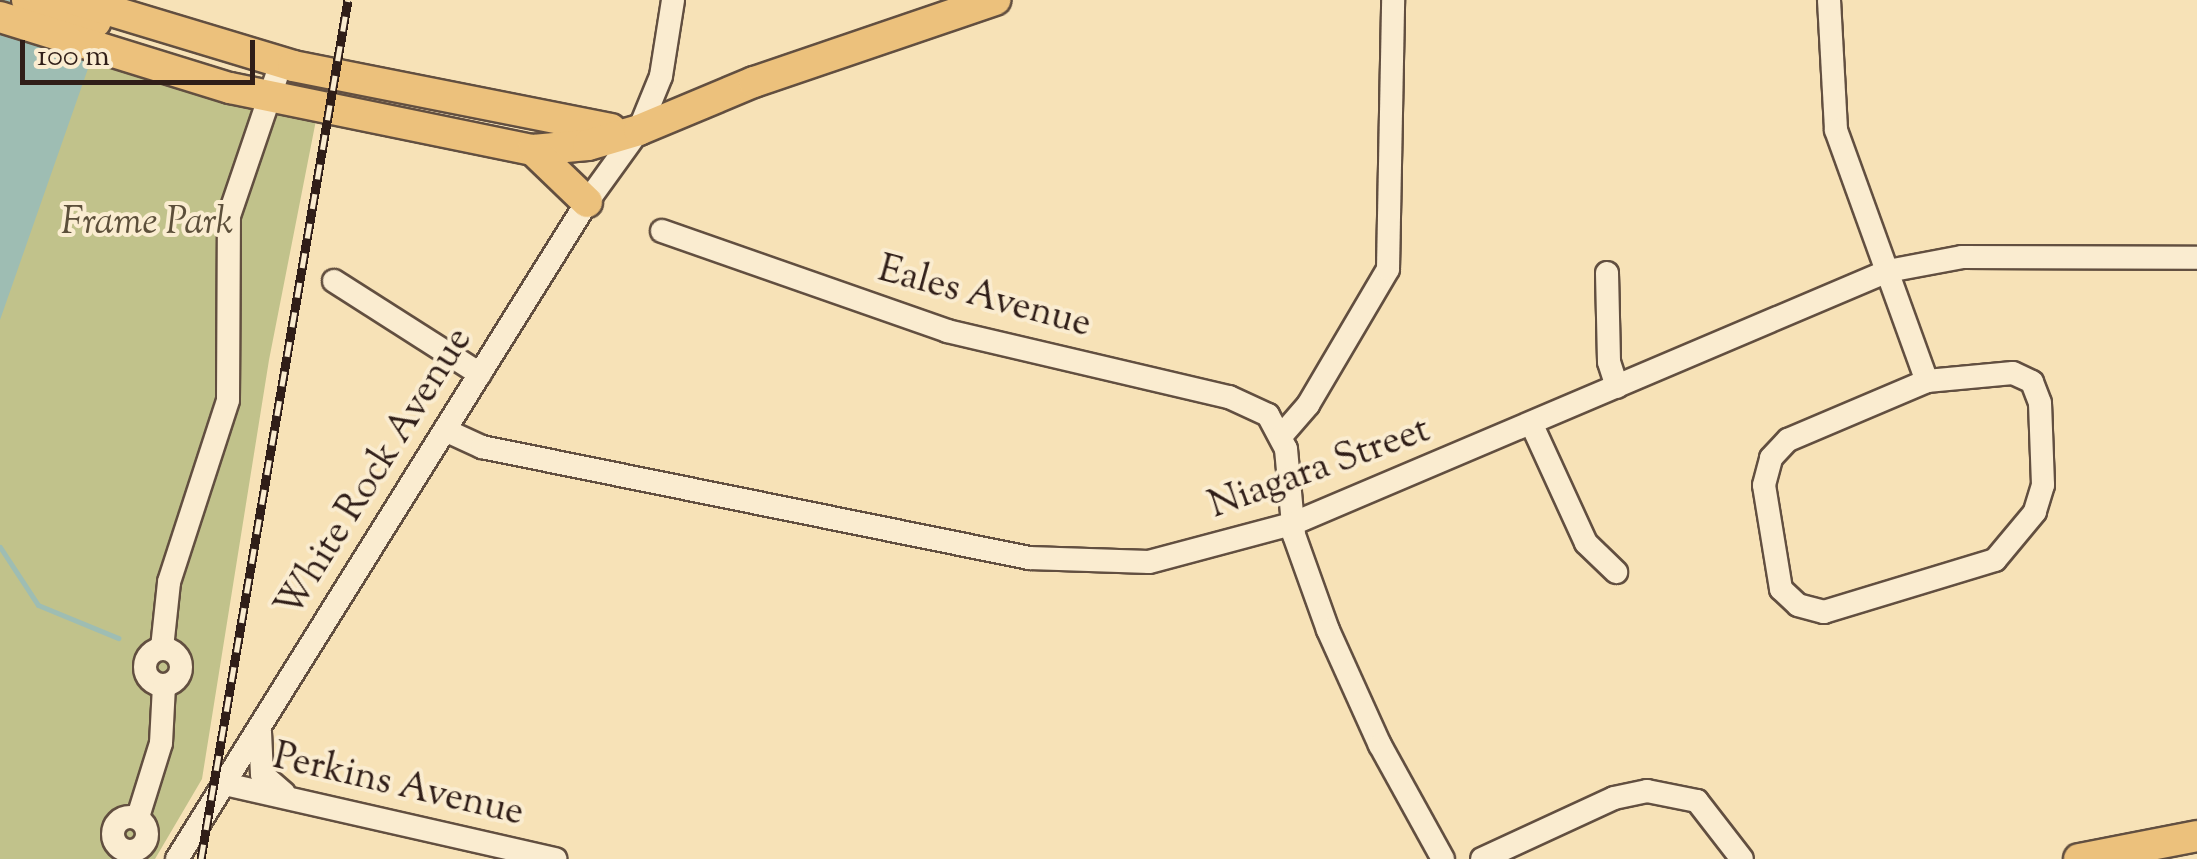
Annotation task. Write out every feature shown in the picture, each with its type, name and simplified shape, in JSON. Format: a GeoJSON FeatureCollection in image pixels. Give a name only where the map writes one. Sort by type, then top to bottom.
{"type":"FeatureCollection","features":[{"type":"Feature","properties":{"kind":"main road"},"geometry":{"type":"LineString","coordinates":[[27,0],[274,98],[534,150],[588,145],[639,130],[754,82],[992,0]]}},
{"type":"Feature","properties":{"kind":"main road"},"geometry":{"type":"LineString","coordinates":[[76,0],[109,30]]}},
{"type":"Feature","properties":{"kind":"main road"},"geometry":{"type":"LineString","coordinates":[[0,17],[187,35],[280,63],[432,96],[572,125],[639,130]]}},
{"type":"Feature","properties":{"kind":"main road"},"geometry":{"type":"LineString","coordinates":[[424,128],[432,96]]}},
{"type":"Feature","properties":{"kind":"main road"},"geometry":{"type":"LineString","coordinates":[[534,150],[587,202]]}},
{"type":"Feature","properties":{"kind":"main road"},"geometry":{"type":"LineString","coordinates":[[2079,859],[2197,836]]}},
{"type":"Feature","properties":{"kind":"street","name":"White Rock Avenue"},"geometry":{"type":"LineString","coordinates":[[177,859],[587,202],[639,130],[661,76],[673,0]]}},
{"type":"Feature","properties":{"kind":"street"},"geometry":{"type":"LineString","coordinates":[[1393,0],[1388,269],[1308,406],[1282,435],[1292,524],[1350,680],[1443,859]]}},
{"type":"Feature","properties":{"kind":"street"},"geometry":{"type":"LineString","coordinates":[[1829,0],[1836,130],[1927,381]]}},
{"type":"Feature","properties":{"kind":"street"},"geometry":{"type":"LineString","coordinates":[[118,854],[145,842],[138,817],[160,743],[164,686],[151,681],[146,665],[162,648],[168,582],[228,400],[229,216],[274,98],[280,63]]}},
{"type":"Feature","properties":{"kind":"street","name":"Eales Avenue"},"geometry":{"type":"LineString","coordinates":[[662,231],[957,334],[1230,397],[1268,415],[1282,435]]}},
{"type":"Feature","properties":{"kind":"street","name":"Niagara Street"},"geometry":{"type":"LineString","coordinates":[[446,430],[482,447],[641,482],[1073,564],[1186,555],[1292,524],[1888,271],[1962,257],[2197,258]]}},
{"type":"Feature","properties":{"kind":"street"},"geometry":{"type":"LineString","coordinates":[[1607,273],[1609,362],[1616,388]]}},
{"type":"Feature","properties":{"kind":"street"},"geometry":{"type":"LineString","coordinates":[[334,281],[480,374]]}},
{"type":"Feature","properties":{"kind":"street"},"geometry":{"type":"LineString","coordinates":[[2012,373],[2032,382],[2040,403],[2044,485],[2035,512],[1995,560],[1824,612],[1798,606],[1781,589],[1764,485],[1772,458],[1788,440],[1927,381],[2012,373]]}},
{"type":"Feature","properties":{"kind":"street"},"geometry":{"type":"LineString","coordinates":[[1532,424],[1586,543],[1616,572]]}},
{"type":"Feature","properties":{"kind":"street"},"geometry":{"type":"LineString","coordinates":[[261,725],[258,762],[266,781],[316,804]]}},
{"type":"Feature","properties":{"kind":"street","name":"Perkins Avenue"},"geometry":{"type":"LineString","coordinates":[[225,784],[316,804],[481,851],[556,859]]}},
{"type":"Feature","properties":{"kind":"street"},"geometry":{"type":"LineString","coordinates":[[1482,859],[1614,798],[1647,790],[1697,801],[1742,859]]}},
{"type":"Feature","properties":{"kind":"green space","name":"Frame Park"},"geometry":{"type":"Polygon","coordinates":[[[0,25],[317,115],[269,360],[202,779],[155,859],[0,859],[0,25]]]}},
{"type":"Feature","properties":{"kind":"water"},"geometry":{"type":"Polygon","coordinates":[[[0,0],[112,0],[0,320],[0,0]]]}},
{"type":"Feature","properties":{"kind":"waterway"},"geometry":{"type":"LineString","coordinates":[[0,547],[38,605],[118,638]]}},
{"type":"Feature","properties":{"kind":"railway"},"geometry":{"type":"LineString","coordinates":[[201,859],[348,0]]}}]}
